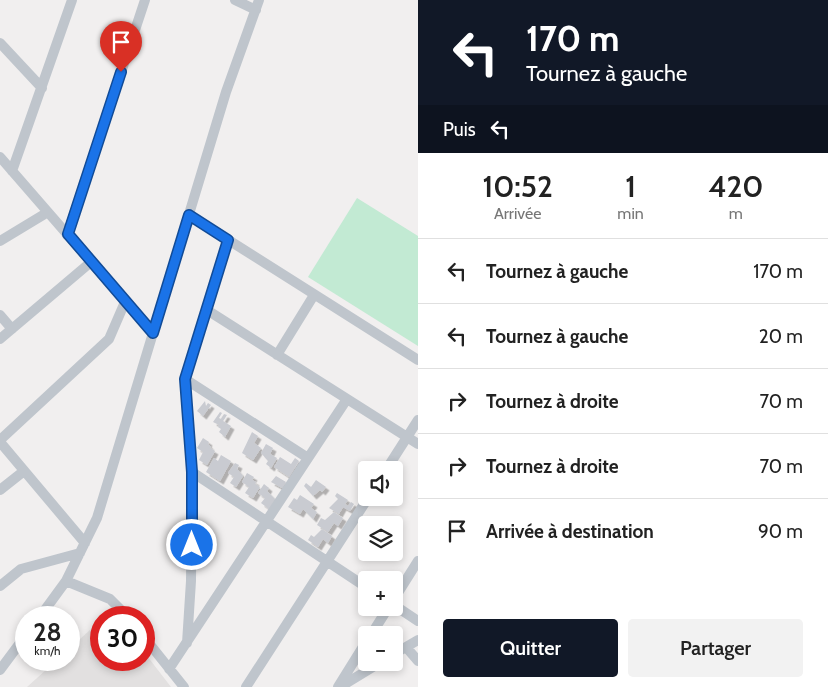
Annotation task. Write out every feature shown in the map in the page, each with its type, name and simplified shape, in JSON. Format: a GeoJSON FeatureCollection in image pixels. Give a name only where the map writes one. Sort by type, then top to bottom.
{"type":"FeatureCollection","features":[{"type":"Feature","properties":{"kind":"street"},"geometry":{"type":"LineString","coordinates":[[12,171],[72,0]]}},
{"type":"Feature","properties":{"kind":"street"},"geometry":{"type":"LineString","coordinates":[[68,234],[144,0]]}},
{"type":"Feature","properties":{"kind":"street"},"geometry":{"type":"LineString","coordinates":[[48,606],[66,581],[97,518],[226,92],[257,5],[235,0]]}},
{"type":"Feature","properties":{"kind":"street"},"geometry":{"type":"LineString","coordinates":[[0,43],[42,88]]}},
{"type":"Feature","properties":{"kind":"street"},"geometry":{"type":"LineString","coordinates":[[0,157],[153,333]]}},
{"type":"Feature","properties":{"kind":"street"},"geometry":{"type":"LineString","coordinates":[[0,241],[48,212]]}},
{"type":"Feature","properties":{"kind":"street"},"geometry":{"type":"LineString","coordinates":[[189,215],[418,360]]}},
{"type":"Feature","properties":{"kind":"street"},"geometry":{"type":"LineString","coordinates":[[187,643],[192,581],[192,472],[185,379],[228,240]]}},
{"type":"Feature","properties":{"kind":"street"},"geometry":{"type":"LineString","coordinates":[[0,339],[91,262]]}},
{"type":"Feature","properties":{"kind":"street"},"geometry":{"type":"LineString","coordinates":[[277,355],[314,295]]}},
{"type":"Feature","properties":{"kind":"street"},"geometry":{"type":"LineString","coordinates":[[83,548],[0,441],[109,340],[125,302]]}},
{"type":"Feature","properties":{"kind":"street"},"geometry":{"type":"LineString","coordinates":[[206,310],[418,444]]}},
{"type":"Feature","properties":{"kind":"street"},"geometry":{"type":"LineString","coordinates":[[0,315],[12,329]]}},
{"type":"Feature","properties":{"kind":"street"},"geometry":{"type":"LineString","coordinates":[[185,379],[308,458]]}},
{"type":"Feature","properties":{"kind":"street"},"geometry":{"type":"LineString","coordinates":[[169,669],[347,399]]}},
{"type":"Feature","properties":{"kind":"street"},"geometry":{"type":"LineString","coordinates":[[392,461],[418,420]]}},
{"type":"Feature","properties":{"kind":"street"},"geometry":{"type":"LineString","coordinates":[[0,490],[24,471]]}},
{"type":"Feature","properties":{"kind":"street"},"geometry":{"type":"LineString","coordinates":[[192,472],[358,582]]}},
{"type":"Feature","properties":{"kind":"street"},"geometry":{"type":"LineString","coordinates":[[246,687],[363,506]]}},
{"type":"Feature","properties":{"kind":"street"},"geometry":{"type":"LineString","coordinates":[[0,586],[21,569],[83,548]]}},
{"type":"Feature","properties":{"kind":"street"},"geometry":{"type":"LineString","coordinates":[[403,585],[418,561]]}},
{"type":"Feature","properties":{"kind":"street"},"geometry":{"type":"LineString","coordinates":[[66,581],[110,599],[117,606]]}},
{"type":"Feature","properties":{"kind":"street"},"geometry":{"type":"LineString","coordinates":[[403,611],[418,621]]}},
{"type":"Feature","properties":{"kind":"street"},"geometry":{"type":"LineString","coordinates":[[403,649],[418,640]]}},
{"type":"Feature","properties":{"kind":"street"},"geometry":{"type":"LineString","coordinates":[[406,647],[418,660]]}},
{"type":"Feature","properties":{"kind":"street"},"geometry":{"type":"LineString","coordinates":[[0,670],[15,650]]}},
{"type":"Feature","properties":{"kind":"street"},"geometry":{"type":"LineString","coordinates":[[155,651],[184,687]]}},
{"type":"Feature","properties":{"kind":"street"},"geometry":{"type":"LineString","coordinates":[[339,687],[358,655]]}},
{"type":"Feature","properties":{"kind":"street"},"geometry":{"type":"LineString","coordinates":[[339,687],[353,684],[370,671]]}},
{"type":"Feature","properties":{"kind":"shaded area"},"geometry":{"type":"Polygon","coordinates":[[[90,630],[90,671],[155,671],[155,666],[171,687],[27,687],[45,671],[80,671],[80,639],[90,630]]]}},
{"type":"Feature","properties":{"kind":"green space"},"geometry":{"type":"Polygon","coordinates":[[[357,198],[418,236],[418,346],[308,277],[357,198]]]}},
{"type":"Feature","properties":{"kind":"building"},"geometry":{"type":"Polygon","coordinates":[[[205,401],[206,406],[208,403],[211,405],[203,416],[197,411],[205,401]]]}},
{"type":"Feature","properties":{"kind":"building"},"geometry":{"type":"Polygon","coordinates":[[[220,412],[222,413],[219,418],[221,419],[224,414],[227,415],[223,421],[231,426],[225,437],[219,432],[221,429],[218,427],[219,425],[213,422],[220,412]]]}},
{"type":"Feature","properties":{"kind":"building"},"geometry":{"type":"Polygon","coordinates":[[[252,432],[258,436],[254,443],[261,448],[253,460],[242,453],[252,432]]]}},
{"type":"Feature","properties":{"kind":"building"},"geometry":{"type":"Polygon","coordinates":[[[203,438],[209,442],[210,448],[215,451],[207,465],[199,460],[203,452],[197,448],[203,438]]]}},
{"type":"Feature","properties":{"kind":"building"},"geometry":{"type":"Polygon","coordinates":[[[266,444],[273,448],[270,454],[277,458],[271,468],[266,464],[268,461],[261,453],[266,444]]]}},
{"type":"Feature","properties":{"kind":"building"},"geometry":{"type":"Polygon","coordinates":[[[221,455],[231,461],[220,481],[206,472],[214,458],[218,461],[221,455]]]}},
{"type":"Feature","properties":{"kind":"building"},"geometry":{"type":"Polygon","coordinates":[[[280,457],[291,464],[295,458],[299,461],[289,477],[274,467],[280,457]]]}},
{"type":"Feature","properties":{"kind":"building"},"geometry":{"type":"Polygon","coordinates":[[[235,463],[239,465],[237,469],[243,476],[236,487],[230,483],[234,477],[228,473],[235,463]]]}},
{"type":"Feature","properties":{"kind":"building"},"geometry":{"type":"Polygon","coordinates":[[[247,473],[254,477],[252,480],[260,487],[253,498],[245,493],[249,487],[242,482],[247,473]]]}},
{"type":"Feature","properties":{"kind":"building"},"geometry":{"type":"Polygon","coordinates":[[[276,476],[286,482],[282,488],[271,482],[276,476]]]}},
{"type":"Feature","properties":{"kind":"building"},"geometry":{"type":"Polygon","coordinates":[[[316,480],[326,487],[322,492],[320,490],[313,496],[304,486],[306,483],[311,487],[316,480]]]}},
{"type":"Feature","properties":{"kind":"building"},"geometry":{"type":"Polygon","coordinates":[[[264,484],[269,488],[267,491],[275,499],[269,509],[261,503],[265,498],[258,493],[264,484]]]}},
{"type":"Feature","properties":{"kind":"building"},"geometry":{"type":"Polygon","coordinates":[[[337,493],[348,500],[345,504],[348,506],[351,502],[354,504],[350,511],[343,507],[339,514],[329,508],[338,499],[335,496],[337,493]]]}},
{"type":"Feature","properties":{"kind":"building"},"geometry":{"type":"Polygon","coordinates":[[[300,495],[314,504],[311,508],[317,512],[313,519],[303,509],[300,514],[288,507],[294,498],[297,500],[300,495]]]}},
{"type":"Feature","properties":{"kind":"building"},"geometry":{"type":"Polygon","coordinates":[[[334,512],[343,518],[338,526],[334,523],[328,532],[317,525],[321,518],[325,520],[334,512]]]}},
{"type":"Feature","properties":{"kind":"building"},"geometry":{"type":"Polygon","coordinates":[[[322,529],[332,536],[328,543],[323,539],[318,547],[308,540],[311,535],[314,537],[322,529]]]}},
{"type":"Feature","properties":{"kind":"route"},"geometry":{"type":"LineString","coordinates":[[121,72],[68,234],[153,333],[189,215],[228,240],[185,379],[192,472],[192,545]]}}]}
